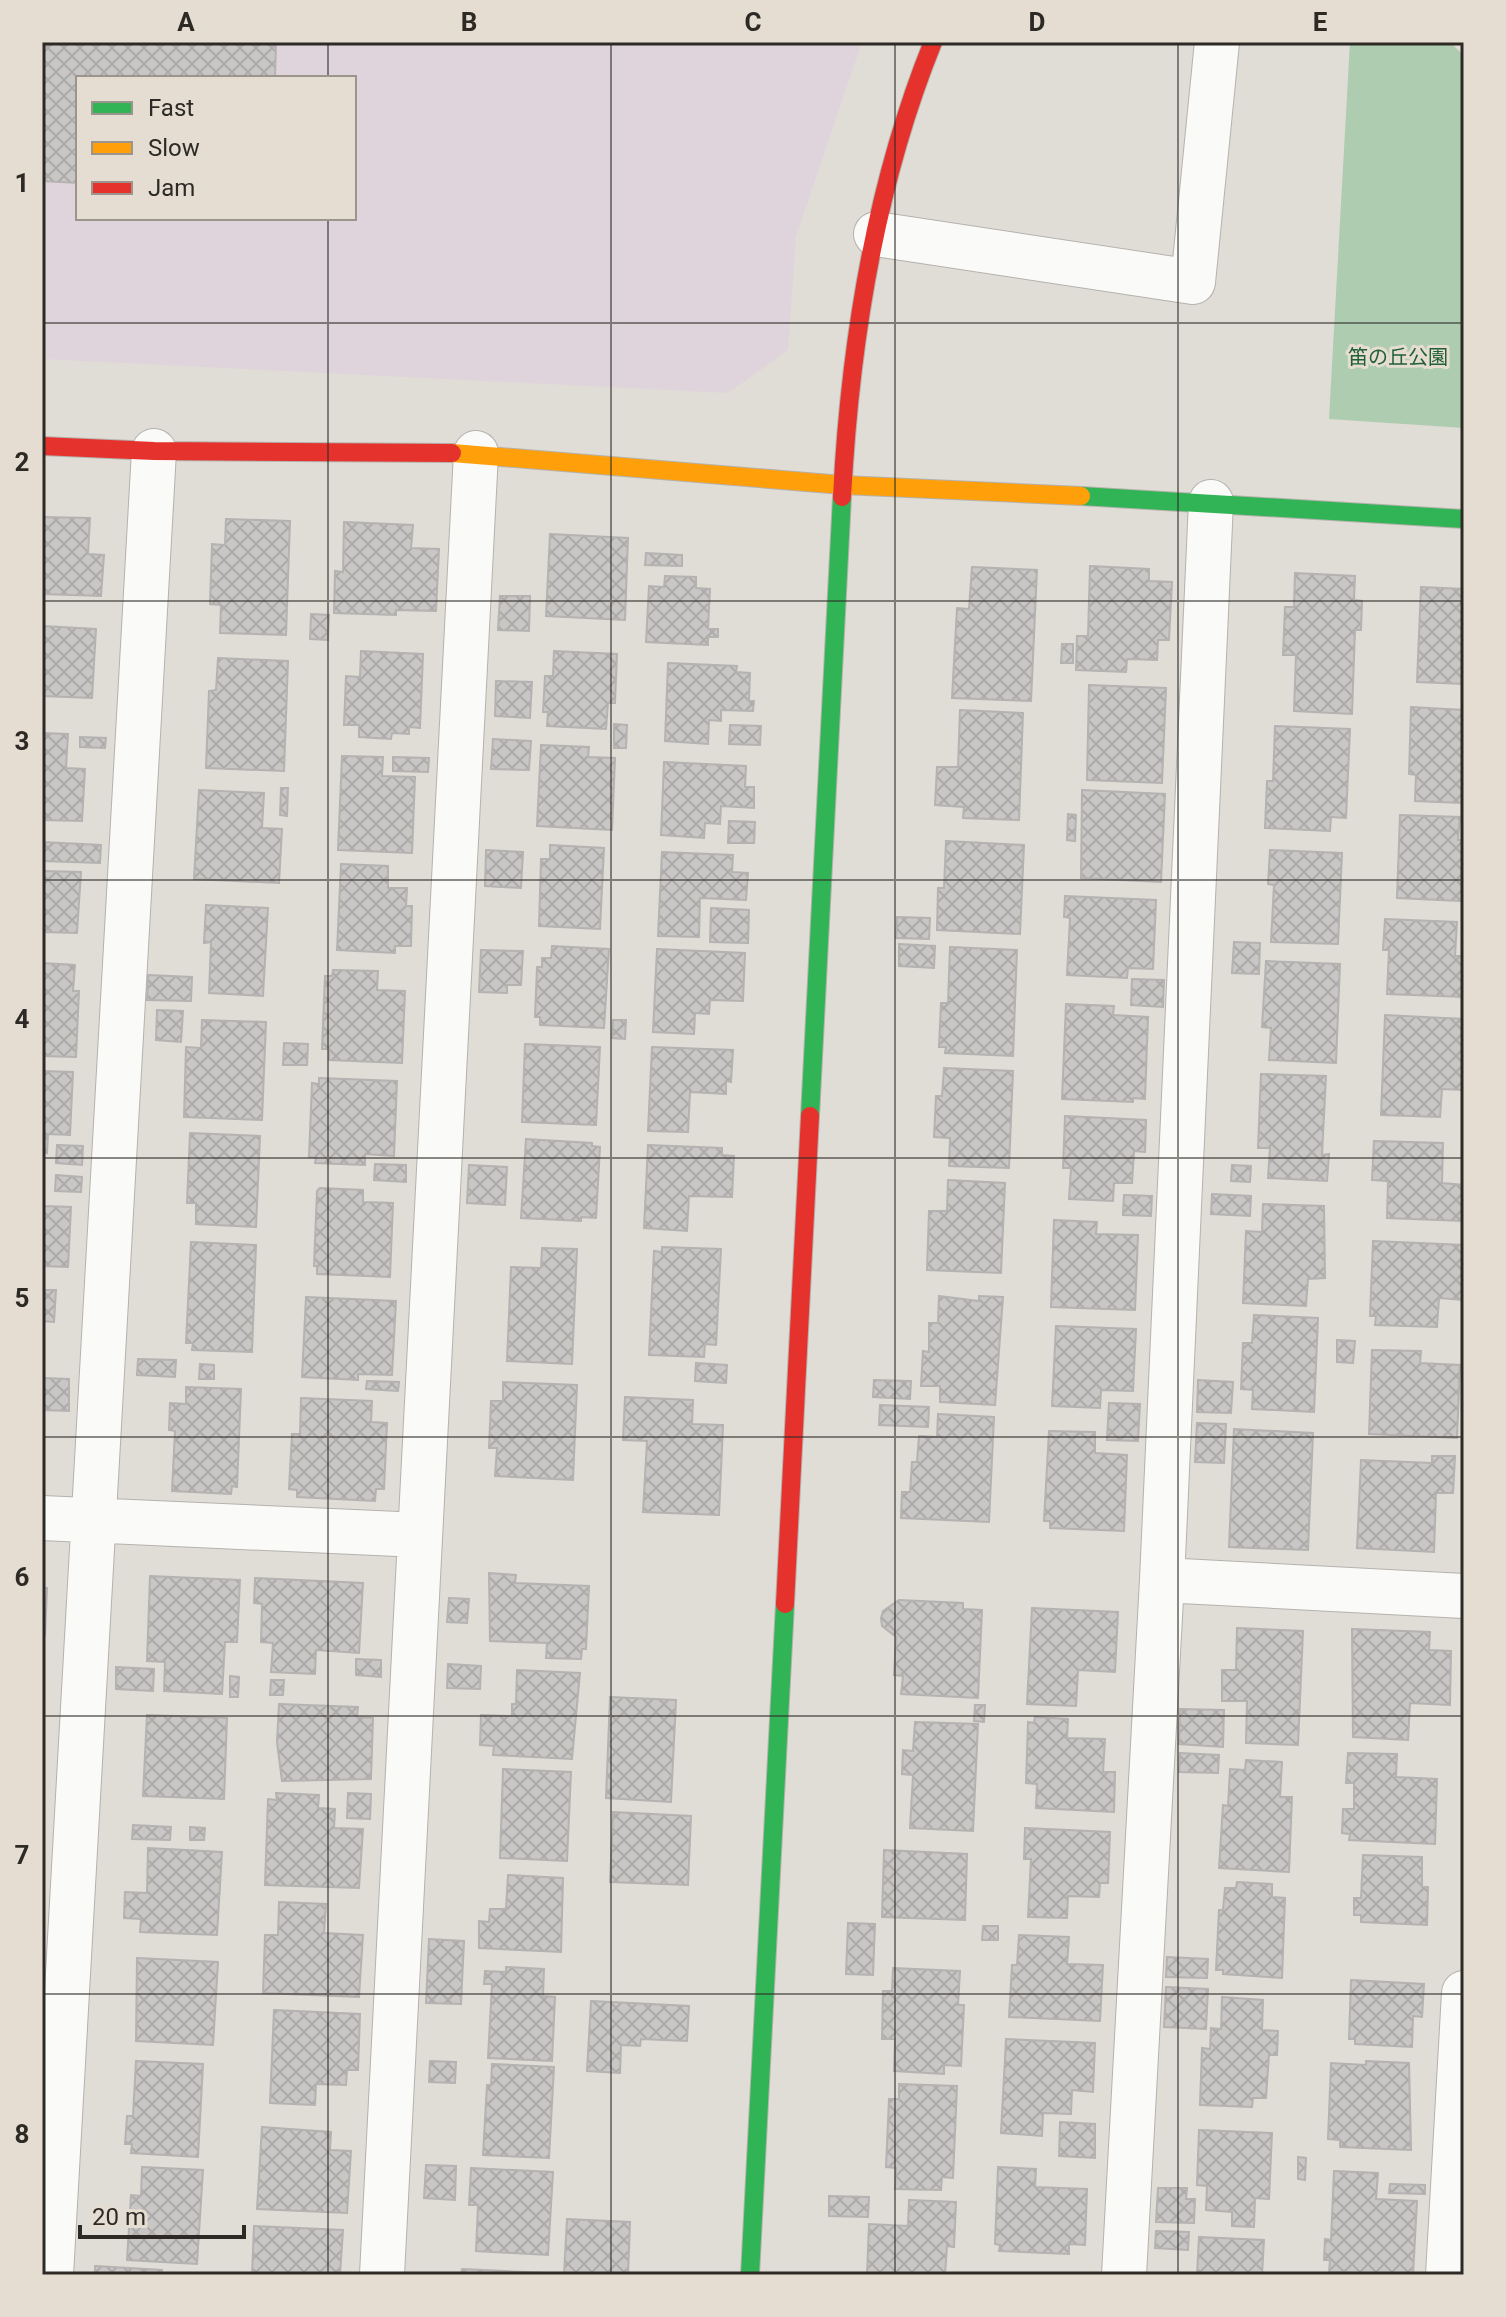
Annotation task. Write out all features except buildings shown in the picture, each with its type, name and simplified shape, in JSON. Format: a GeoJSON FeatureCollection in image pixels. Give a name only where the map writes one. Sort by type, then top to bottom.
{"type":"FeatureCollection","features":[{"type":"Feature","properties":{"kind":"street"},"geometry":{"type":"LineString","coordinates":[[750,2275],[843,485],[866,273],[908,104],[933,42]]}},
{"type":"Feature","properties":{"kind":"street"},"geometry":{"type":"LineString","coordinates":[[876,234],[1193,282],[1217,42]]}},
{"type":"Feature","properties":{"kind":"street"},"geometry":{"type":"LineString","coordinates":[[42,446],[154,451],[476,453],[843,485],[1211,502],[1464,519]]}},
{"type":"Feature","properties":{"kind":"street"},"geometry":{"type":"LineString","coordinates":[[51,2275],[96,1521],[154,451]]}},
{"type":"Feature","properties":{"kind":"street"},"geometry":{"type":"LineString","coordinates":[[382,2275],[476,453]]}},
{"type":"Feature","properties":{"kind":"street"},"geometry":{"type":"LineString","coordinates":[[1124,2275],[1162,1580],[1211,502]]}},
{"type":"Feature","properties":{"kind":"street"},"geometry":{"type":"LineString","coordinates":[[42,1518],[420,1535]]}},
{"type":"Feature","properties":{"kind":"street"},"geometry":{"type":"LineString","coordinates":[[1162,1580],[1464,1596]]}},
{"type":"Feature","properties":{"kind":"street"},"geometry":{"type":"LineString","coordinates":[[1448,2275],[1464,1993]]}},
{"type":"Feature","properties":{"kind":"shaded area"},"geometry":{"type":"Polygon","coordinates":[[[42,42],[862,42],[796,236],[788,350],[728,393],[42,359],[42,42]]]}},
{"type":"Feature","properties":{"kind":"green space","name":"笛の丘公園"},"geometry":{"type":"Polygon","coordinates":[[[1350,42],[1450,42],[1464,56],[1464,428],[1329,419],[1350,42]]]}},
{"type":"Feature","properties":{"kind":"traffic: fast"},"geometry":{"type":"LineString","coordinates":[[1081,496],[1464,519]]}},
{"type":"Feature","properties":{"kind":"traffic: fast"},"geometry":{"type":"LineString","coordinates":[[810,1116],[842,497]]}},
{"type":"Feature","properties":{"kind":"traffic: fast"},"geometry":{"type":"LineString","coordinates":[[750,2275],[785,1604]]}},
{"type":"Feature","properties":{"kind":"traffic: slow"},"geometry":{"type":"LineString","coordinates":[[452,453],[843,485],[1081,496]]}},
{"type":"Feature","properties":{"kind":"traffic: jam"},"geometry":{"type":"LineString","coordinates":[[842,497],[851,381],[869,265],[895,152],[933,42]]}},
{"type":"Feature","properties":{"kind":"traffic: jam"},"geometry":{"type":"LineString","coordinates":[[42,446],[154,451],[452,453]]}},
{"type":"Feature","properties":{"kind":"traffic: jam"},"geometry":{"type":"LineString","coordinates":[[785,1604],[810,1116]]}}]}
